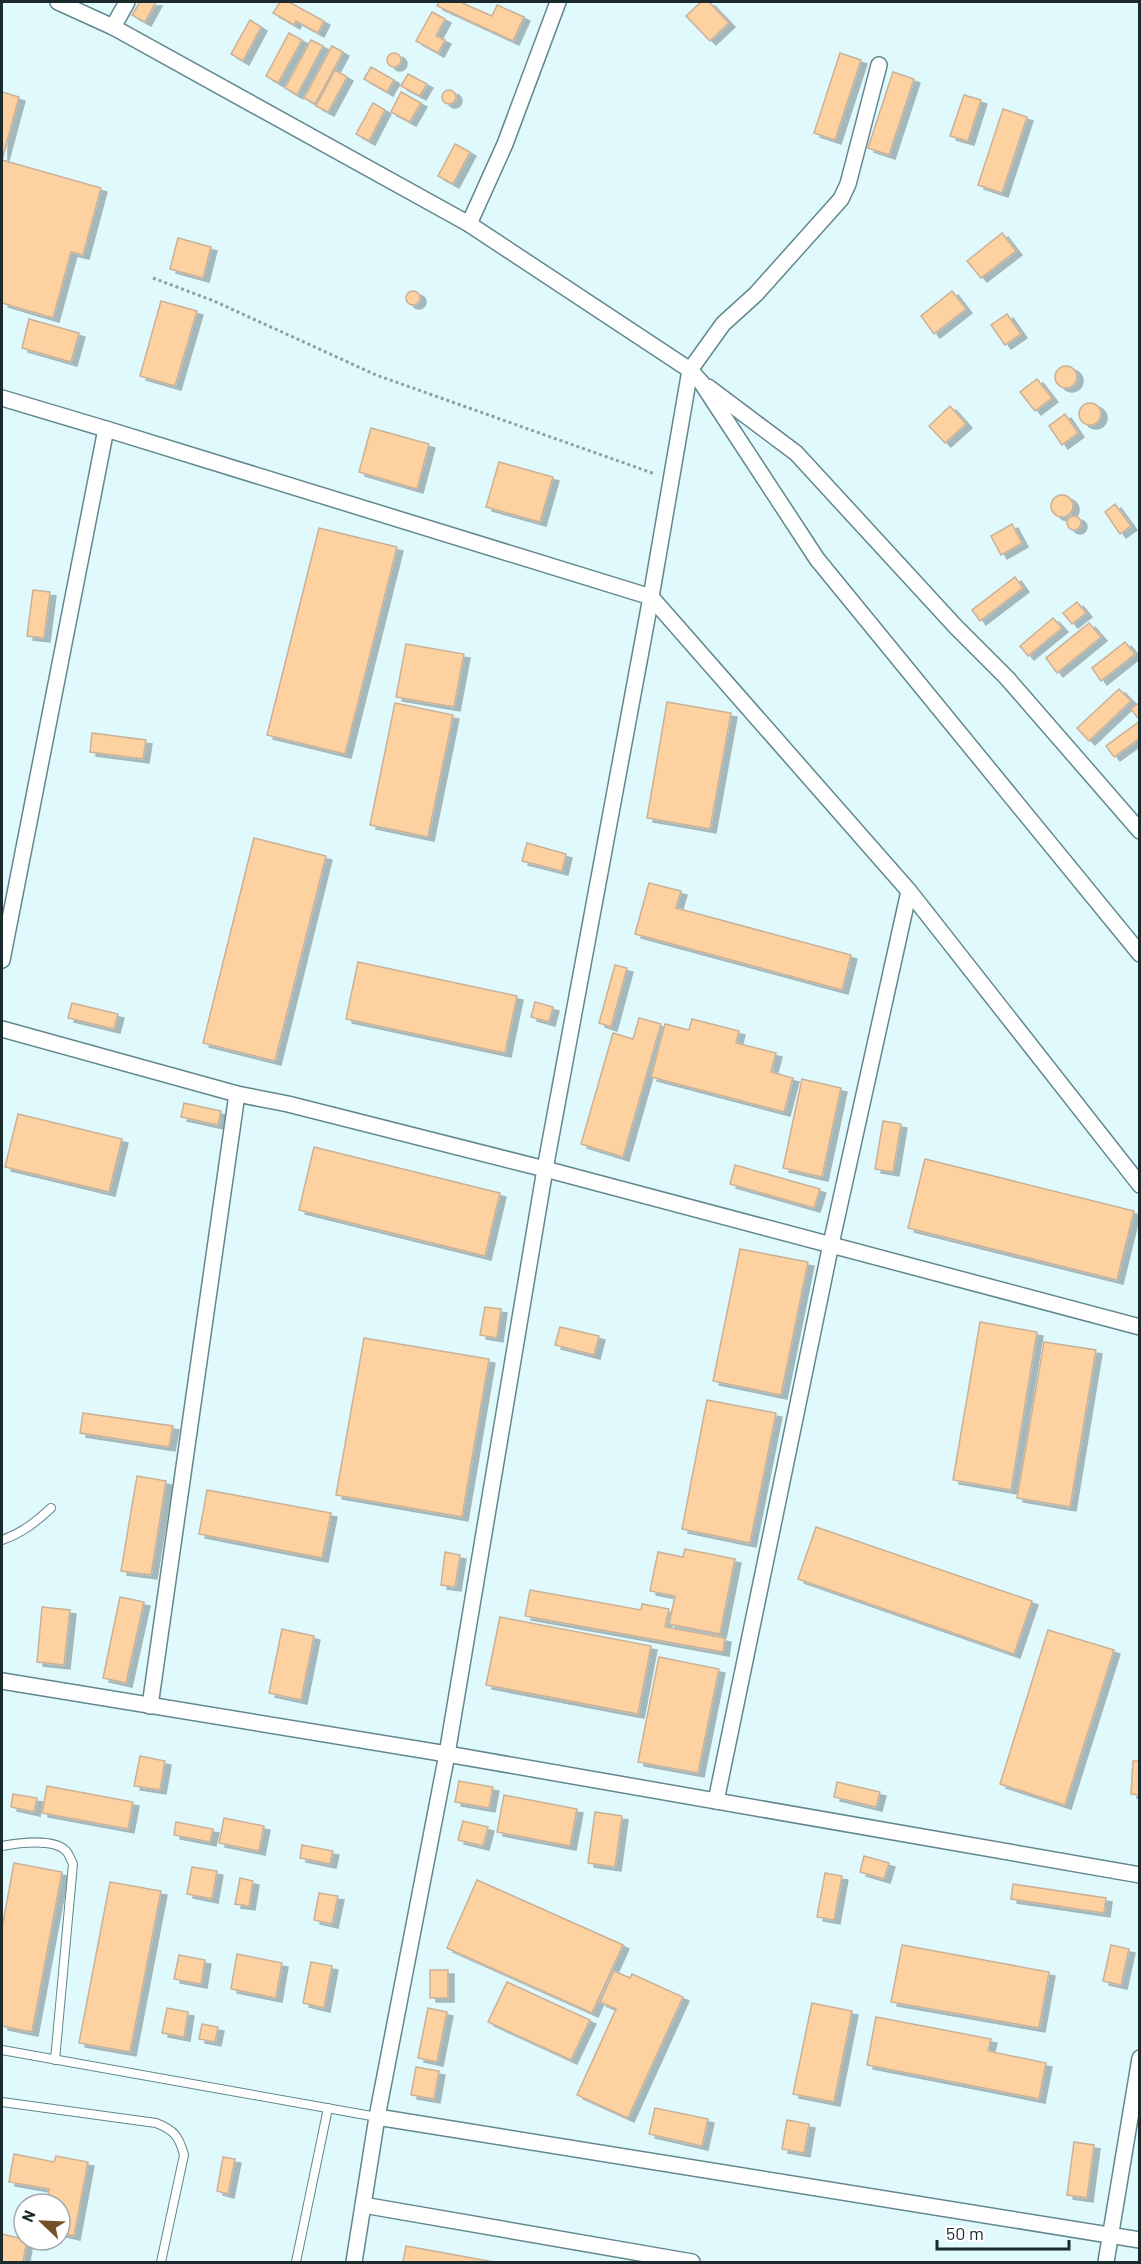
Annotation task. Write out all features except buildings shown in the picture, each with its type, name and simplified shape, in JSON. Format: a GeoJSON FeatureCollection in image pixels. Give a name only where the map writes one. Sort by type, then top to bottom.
{"type":"FeatureCollection","features":[{"type":"Feature","properties":{"kind":"street"},"geometry":{"type":"LineString","coordinates":[[58,2],[112,27],[469,224],[690,370],[701,382],[817,559],[1140,954]]}},
{"type":"Feature","properties":{"kind":"street"},"geometry":{"type":"LineString","coordinates":[[112,27],[127,2]]}},
{"type":"Feature","properties":{"kind":"street"},"geometry":{"type":"LineString","coordinates":[[469,224],[505,144],[558,2]]}},
{"type":"Feature","properties":{"kind":"street"},"geometry":{"type":"LineString","coordinates":[[354,2262],[377,2117],[447,1754],[545,1169],[651,597],[690,370],[723,324],[756,294],[841,199],[848,184],[879,65]]}},
{"type":"Feature","properties":{"kind":"street"},"geometry":{"type":"LineString","coordinates":[[701,382],[796,453],[956,627],[1007,678],[1140,831]]}},
{"type":"Feature","properties":{"kind":"street"},"geometry":{"type":"LineString","coordinates":[[2,398],[651,597],[909,891],[1140,1185]]}},
{"type":"Feature","properties":{"kind":"street"},"geometry":{"type":"LineString","coordinates":[[2,960],[106,429]]}},
{"type":"Feature","properties":{"kind":"street"},"geometry":{"type":"LineString","coordinates":[[716,1801],[831,1245],[909,891]]}},
{"type":"Feature","properties":{"kind":"street"},"geometry":{"type":"LineString","coordinates":[[2,1029],[237,1094],[288,1104],[545,1169],[1140,1327]]}},
{"type":"Feature","properties":{"kind":"street"},"geometry":{"type":"LineString","coordinates":[[150,1706],[237,1094]]}},
{"type":"Feature","properties":{"kind":"street"},"geometry":{"type":"LineString","coordinates":[[2,1681],[447,1754],[1140,1875]]}},
{"type":"Feature","properties":{"kind":"street"},"geometry":{"type":"LineString","coordinates":[[1106,2262],[1140,2058]]}},
{"type":"Feature","properties":{"kind":"street"},"geometry":{"type":"LineString","coordinates":[[377,2117],[1140,2240]]}},
{"type":"Feature","properties":{"kind":"street"},"geometry":{"type":"LineString","coordinates":[[363,2205],[692,2262]]}},
{"type":"Feature","properties":{"kind":"lane"},"geometry":{"type":"LineString","coordinates":[[2,1540],[34,1524],[51,1508]]}},
{"type":"Feature","properties":{"kind":"lane"},"geometry":{"type":"LineString","coordinates":[[2,1846],[23,1843],[56,1844],[67,1851],[73,1864],[55,2060]]}},
{"type":"Feature","properties":{"kind":"lane"},"geometry":{"type":"LineString","coordinates":[[2,2050],[377,2117]]}},
{"type":"Feature","properties":{"kind":"lane"},"geometry":{"type":"LineString","coordinates":[[2,2102],[156,2123],[170,2128],[180,2141],[184,2155],[161,2262]]}},
{"type":"Feature","properties":{"kind":"lane"},"geometry":{"type":"LineString","coordinates":[[296,2262],[328,2108]]}},
{"type":"Feature","properties":{"kind":"path"},"geometry":{"type":"LineString","coordinates":[[153,278],[214,301],[376,375],[671,480]]}}]}
